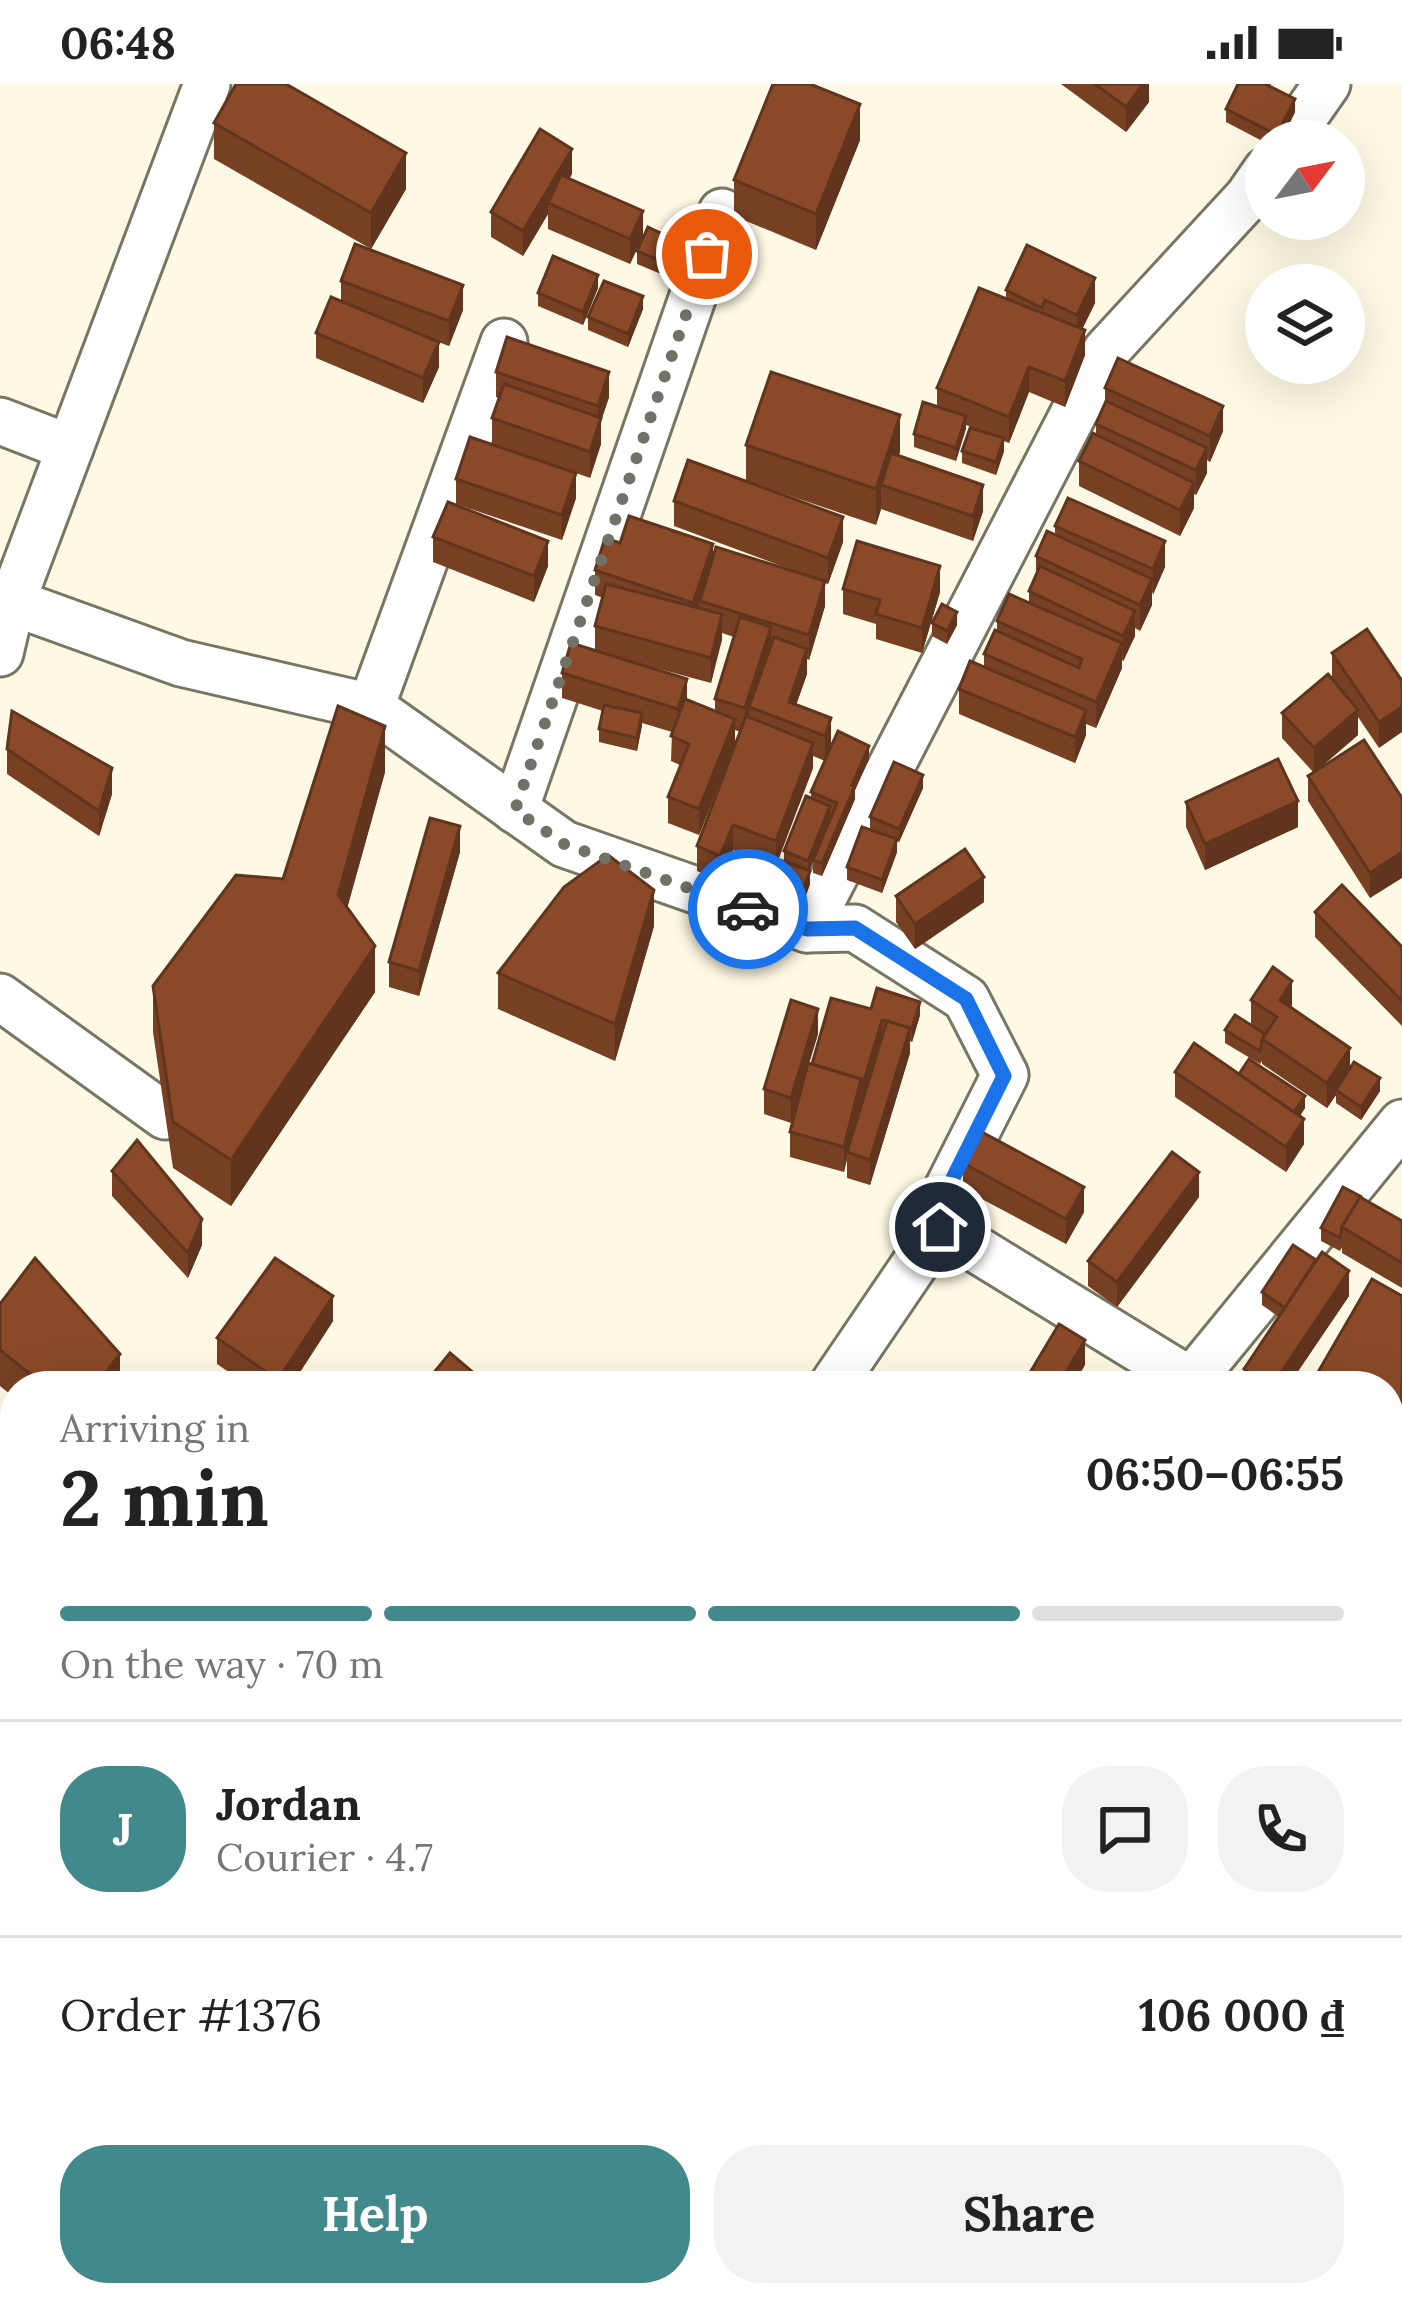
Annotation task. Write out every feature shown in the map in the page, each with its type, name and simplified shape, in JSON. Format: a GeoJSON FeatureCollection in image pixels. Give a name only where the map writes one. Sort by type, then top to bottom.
{"type":"FeatureCollection","features":[{"type":"Feature","properties":{"kind":"street"},"geometry":{"type":"LineString","coordinates":[[0,653],[12,602],[207,84]]}},
{"type":"Feature","properties":{"kind":"street"},"geometry":{"type":"LineString","coordinates":[[1302,120],[1327,84]]}},
{"type":"Feature","properties":{"kind":"street"},"geometry":{"type":"LineString","coordinates":[[807,929],[1106,351],[1245,200]]}},
{"type":"Feature","properties":{"kind":"street"},"geometry":{"type":"LineString","coordinates":[[515,810],[722,212]]}},
{"type":"Feature","properties":{"kind":"street"},"geometry":{"type":"LineString","coordinates":[[371,707],[504,342]]}},
{"type":"Feature","properties":{"kind":"street"},"geometry":{"type":"LineString","coordinates":[[0,421],[70,448]]}},
{"type":"Feature","properties":{"kind":"street"},"geometry":{"type":"LineString","coordinates":[[12,602],[182,663],[371,707],[564,844],[807,929],[855,928],[966,999],[1004,1076],[946,1192],[940,1227],[842,1371]]}},
{"type":"Feature","properties":{"kind":"street"},"geometry":{"type":"LineString","coordinates":[[0,997],[165,1116]]}},
{"type":"Feature","properties":{"kind":"street"},"geometry":{"type":"LineString","coordinates":[[1205,1371],[1402,1123]]}},
{"type":"Feature","properties":{"kind":"street"},"geometry":{"type":"LineString","coordinates":[[940,1227],[1175,1371]]}},
{"type":"Feature","properties":{"kind":"building"},"geometry":{"type":"Polygon","coordinates":[[[236,84],[286,84],[406,153],[371,213],[214,123],[236,84]]]}},
{"type":"Feature","properties":{"kind":"building"},"geometry":{"type":"Polygon","coordinates":[[[773,84],[810,84],[860,104],[816,214],[734,180],[773,84]]]}},
{"type":"Feature","properties":{"kind":"building"},"geometry":{"type":"Polygon","coordinates":[[[1095,84],[1143,84],[1126,107],[1095,84]]]}},
{"type":"Feature","properties":{"kind":"building"},"geometry":{"type":"Polygon","coordinates":[[[1238,84],[1265,84],[1295,99],[1284,120],[1248,120],[1226,109],[1238,84]]]}},
{"type":"Feature","properties":{"kind":"building"},"geometry":{"type":"Polygon","coordinates":[[[540,129],[572,149],[523,231],[491,212],[540,129]]]}},
{"type":"Feature","properties":{"kind":"building"},"geometry":{"type":"Polygon","coordinates":[[[561,175],[643,211],[630,239],[548,203],[561,175]]]}},
{"type":"Feature","properties":{"kind":"building"},"geometry":{"type":"Polygon","coordinates":[[[648,227],[671,238],[661,261],[637,251],[648,227]]]}},
{"type":"Feature","properties":{"kind":"building"},"geometry":{"type":"Polygon","coordinates":[[[355,244],[463,285],[449,321],[341,281],[355,244]]]}},
{"type":"Feature","properties":{"kind":"building"},"geometry":{"type":"Polygon","coordinates":[[[1027,245],[1095,278],[1077,315],[1045,300],[1042,308],[1006,290],[1027,245]]]}},
{"type":"Feature","properties":{"kind":"building"},"geometry":{"type":"Polygon","coordinates":[[[553,256],[598,275],[583,312],[538,293],[553,256]]]}},
{"type":"Feature","properties":{"kind":"building"},"geometry":{"type":"Polygon","coordinates":[[[604,281],[643,296],[628,334],[588,317],[604,281]]]}},
{"type":"Feature","properties":{"kind":"building"},"geometry":{"type":"Polygon","coordinates":[[[979,288],[1085,330],[1065,381],[1029,367],[1009,417],[937,388],[979,288]]]}},
{"type":"Feature","properties":{"kind":"building"},"geometry":{"type":"Polygon","coordinates":[[[331,297],[439,342],[423,378],[316,333],[331,297]]]}},
{"type":"Feature","properties":{"kind":"building"},"geometry":{"type":"Polygon","coordinates":[[[507,337],[609,372],[598,406],[496,372],[507,337]]]}},
{"type":"Feature","properties":{"kind":"building"},"geometry":{"type":"Polygon","coordinates":[[[1118,358],[1223,406],[1210,436],[1105,388],[1118,358]]]}},
{"type":"Feature","properties":{"kind":"building"},"geometry":{"type":"Polygon","coordinates":[[[771,372],[900,415],[876,489],[746,445],[771,372]]]}},
{"type":"Feature","properties":{"kind":"building"},"geometry":{"type":"Polygon","coordinates":[[[504,384],[601,418],[590,452],[492,418],[504,384]]]}},
{"type":"Feature","properties":{"kind":"building"},"geometry":{"type":"Polygon","coordinates":[[[1106,401],[1207,448],[1196,470],[1096,424],[1106,401]]]}},
{"type":"Feature","properties":{"kind":"building"},"geometry":{"type":"Polygon","coordinates":[[[923,402],[966,416],[956,448],[914,434],[923,402]]]}},
{"type":"Feature","properties":{"kind":"building"},"geometry":{"type":"Polygon","coordinates":[[[970,428],[1004,438],[996,462],[962,451],[970,428]]]}},
{"type":"Feature","properties":{"kind":"building"},"geometry":{"type":"Polygon","coordinates":[[[1093,433],[1194,483],[1180,510],[1079,461],[1093,433]]]}},
{"type":"Feature","properties":{"kind":"building"},"geometry":{"type":"Polygon","coordinates":[[[470,437],[576,473],[562,515],[456,479],[470,437]]]}},
{"type":"Feature","properties":{"kind":"building"},"geometry":{"type":"Polygon","coordinates":[[[891,453],[983,485],[973,516],[881,485],[891,453]]]}},
{"type":"Feature","properties":{"kind":"building"},"geometry":{"type":"Polygon","coordinates":[[[688,460],[843,517],[828,558],[674,501],[688,460]]]}},
{"type":"Feature","properties":{"kind":"building"},"geometry":{"type":"Polygon","coordinates":[[[1068,498],[1165,541],[1153,569],[1055,526],[1068,498]]]}},
{"type":"Feature","properties":{"kind":"building"},"geometry":{"type":"Polygon","coordinates":[[[448,502],[548,541],[534,576],[433,537],[448,502]]]}},
{"type":"Feature","properties":{"kind":"building"},"geometry":{"type":"Polygon","coordinates":[[[629,516],[713,544],[693,603],[595,570],[605,538],[620,543],[629,516]]]}},
{"type":"Feature","properties":{"kind":"building"},"geometry":{"type":"Polygon","coordinates":[[[1047,531],[1152,579],[1140,605],[1036,556],[1047,531]]]}},
{"type":"Feature","properties":{"kind":"building"},"geometry":{"type":"Polygon","coordinates":[[[857,541],[940,566],[922,628],[876,614],[880,600],[843,589],[857,541]]]}},
{"type":"Feature","properties":{"kind":"building"},"geometry":{"type":"Polygon","coordinates":[[[716,547],[825,581],[809,635],[700,601],[716,547]]]}},
{"type":"Feature","properties":{"kind":"building"},"geometry":{"type":"Polygon","coordinates":[[[1040,566],[1135,611],[1123,636],[1029,591],[1040,566]]]}},
{"type":"Feature","properties":{"kind":"building"},"geometry":{"type":"Polygon","coordinates":[[[606,584],[722,614],[711,658],[595,626],[606,584]]]}},
{"type":"Feature","properties":{"kind":"building"},"geometry":{"type":"Polygon","coordinates":[[[1009,594],[1122,643],[1096,702],[984,654],[995,630],[1079,668],[1082,659],[997,621],[1009,594]]]}},
{"type":"Feature","properties":{"kind":"building"},"geometry":{"type":"Polygon","coordinates":[[[942,604],[957,612],[947,631],[932,623],[942,604]]]}},
{"type":"Feature","properties":{"kind":"building"},"geometry":{"type":"Polygon","coordinates":[[[740,617],[771,627],[745,708],[715,699],[740,617]]]}},
{"type":"Feature","properties":{"kind":"building"},"geometry":{"type":"Polygon","coordinates":[[[1367,629],[1402,681],[1402,707],[1379,722],[1332,653],[1367,629]]]}},
{"type":"Feature","properties":{"kind":"building"},"geometry":{"type":"Polygon","coordinates":[[[774,637],[807,649],[789,702],[831,718],[825,736],[749,707],[774,637]]]}},
{"type":"Feature","properties":{"kind":"building"},"geometry":{"type":"Polygon","coordinates":[[[571,643],[687,679],[678,709],[562,673],[571,643]]]}},
{"type":"Feature","properties":{"kind":"building"},"geometry":{"type":"Polygon","coordinates":[[[970,661],[1086,710],[1075,737],[959,689],[970,661]]]}},
{"type":"Feature","properties":{"kind":"building"},"geometry":{"type":"Polygon","coordinates":[[[1328,674],[1358,710],[1314,748],[1282,713],[1328,674]]]}},
{"type":"Feature","properties":{"kind":"building"},"geometry":{"type":"Polygon","coordinates":[[[685,699],[735,719],[699,809],[668,797],[689,744],[671,736],[685,699]]]}},
{"type":"Feature","properties":{"kind":"building"},"geometry":{"type":"Polygon","coordinates":[[[604,705],[642,713],[637,738],[599,729],[604,705]]]}},
{"type":"Feature","properties":{"kind":"building"},"geometry":{"type":"Polygon","coordinates":[[[338,706],[385,726],[338,895],[375,946],[231,1160],[173,1122],[153,986],[236,875],[283,879],[338,706]]]}},
{"type":"Feature","properties":{"kind":"building"},"geometry":{"type":"Polygon","coordinates":[[[12,711],[112,768],[99,811],[7,749],[12,711]]]}},
{"type":"Feature","properties":{"kind":"building"},"geometry":{"type":"Polygon","coordinates":[[[746,716],[813,743],[776,841],[733,825],[720,856],[697,846],[746,716]]]}},
{"type":"Feature","properties":{"kind":"building"},"geometry":{"type":"Polygon","coordinates":[[[838,731],[869,746],[822,863],[813,860],[837,803],[811,792],[838,731]]]}},
{"type":"Feature","properties":{"kind":"building"},"geometry":{"type":"Polygon","coordinates":[[[1364,740],[1402,798],[1402,852],[1370,873],[1308,776],[1364,740]]]}},
{"type":"Feature","properties":{"kind":"building"},"geometry":{"type":"Polygon","coordinates":[[[1278,759],[1298,801],[1205,844],[1186,802],[1278,759]]]}},
{"type":"Feature","properties":{"kind":"building"},"geometry":{"type":"Polygon","coordinates":[[[894,762],[923,775],[899,829],[870,817],[894,762]]]}},
{"type":"Feature","properties":{"kind":"building"},"geometry":{"type":"Polygon","coordinates":[[[806,796],[830,806],[808,861],[784,851],[806,796]]]}},
{"type":"Feature","properties":{"kind":"building"},"geometry":{"type":"Polygon","coordinates":[[[430,818],[460,826],[419,971],[389,962],[430,818]]]}},
{"type":"Feature","properties":{"kind":"building"},"geometry":{"type":"Polygon","coordinates":[[[862,827],[897,839],[882,880],[847,867],[862,827]]]}},
{"type":"Feature","properties":{"kind":"building"},"geometry":{"type":"Polygon","coordinates":[[[965,849],[984,877],[915,924],[896,896],[965,849]]]}},
{"type":"Feature","properties":{"kind":"building"},"geometry":{"type":"Polygon","coordinates":[[[608,855],[654,890],[615,1024],[498,973],[564,887],[608,855]]]}},
{"type":"Feature","properties":{"kind":"building"},"geometry":{"type":"Polygon","coordinates":[[[774,858],[810,871],[802,893],[766,880],[774,858]]]}},
{"type":"Feature","properties":{"kind":"building"},"geometry":{"type":"Polygon","coordinates":[[[1342,885],[1402,947],[1402,1001],[1315,912],[1342,885]]]}},
{"type":"Feature","properties":{"kind":"building"},"geometry":{"type":"Polygon","coordinates":[[[1273,967],[1292,981],[1280,1000],[1350,1048],[1327,1083],[1262,1039],[1277,1017],[1251,1000],[1273,967]]]}},
{"type":"Feature","properties":{"kind":"building"},"geometry":{"type":"Polygon","coordinates":[[[877,988],[920,1002],[912,1029],[882,1020],[861,1091],[861,1079],[812,1064],[831,998],[871,1009],[877,988]]]}},
{"type":"Feature","properties":{"kind":"building"},"geometry":{"type":"Polygon","coordinates":[[[791,1000],[818,1009],[791,1098],[764,1089],[791,1000]]]}},
{"type":"Feature","properties":{"kind":"building"},"geometry":{"type":"Polygon","coordinates":[[[1235,1015],[1265,1034],[1260,1051],[1225,1030],[1235,1015]]]}},
{"type":"Feature","properties":{"kind":"building"},"geometry":{"type":"Polygon","coordinates":[[[887,1021],[910,1028],[870,1160],[847,1152],[887,1021]]]}},
{"type":"Feature","properties":{"kind":"building"},"geometry":{"type":"Polygon","coordinates":[[[1194,1043],[1304,1119],[1286,1147],[1175,1072],[1194,1043]]]}},
{"type":"Feature","properties":{"kind":"building"},"geometry":{"type":"Polygon","coordinates":[[[1249,1059],[1305,1096],[1294,1112],[1239,1074],[1249,1059]]]}},
{"type":"Feature","properties":{"kind":"building"},"geometry":{"type":"Polygon","coordinates":[[[1354,1062],[1380,1078],[1361,1107],[1336,1090],[1354,1062]]]}},
{"type":"Feature","properties":{"kind":"building"},"geometry":{"type":"Polygon","coordinates":[[[808,1063],[861,1079],[844,1147],[790,1132],[808,1063]]]}},
{"type":"Feature","properties":{"kind":"building"},"geometry":{"type":"Polygon","coordinates":[[[980,1131],[1084,1187],[1066,1219],[963,1163],[980,1131]]]}},
{"type":"Feature","properties":{"kind":"building"},"geometry":{"type":"Polygon","coordinates":[[[137,1140],[202,1219],[188,1253],[112,1171],[137,1140]]]}},
{"type":"Feature","properties":{"kind":"building"},"geometry":{"type":"Polygon","coordinates":[[[1172,1152],[1199,1172],[1117,1282],[1088,1261],[1172,1152]]]}},
{"type":"Feature","properties":{"kind":"building"},"geometry":{"type":"Polygon","coordinates":[[[1343,1187],[1362,1197],[1340,1238],[1321,1228],[1343,1187]]]}},
{"type":"Feature","properties":{"kind":"building"},"geometry":{"type":"Polygon","coordinates":[[[1360,1197],[1402,1221],[1402,1263],[1342,1227],[1360,1197]]]}},
{"type":"Feature","properties":{"kind":"building"},"geometry":{"type":"Polygon","coordinates":[[[1293,1245],[1316,1260],[1285,1308],[1262,1292],[1293,1245]]]}},
{"type":"Feature","properties":{"kind":"building"},"geometry":{"type":"Polygon","coordinates":[[[1322,1252],[1349,1271],[1282,1371],[1244,1369],[1322,1252]]]}},
{"type":"Feature","properties":{"kind":"building"},"geometry":{"type":"Polygon","coordinates":[[[35,1258],[120,1354],[107,1371],[26,1371],[0,1350],[0,1304],[35,1258]]]}},
{"type":"Feature","properties":{"kind":"building"},"geometry":{"type":"Polygon","coordinates":[[[275,1258],[333,1296],[284,1371],[265,1371],[217,1338],[275,1258]]]}},
{"type":"Feature","properties":{"kind":"building"},"geometry":{"type":"Polygon","coordinates":[[[1372,1279],[1402,1296],[1402,1371],[1319,1371],[1372,1279]]]}},
{"type":"Feature","properties":{"kind":"building"},"geometry":{"type":"Polygon","coordinates":[[[1059,1324],[1085,1340],[1067,1371],[1031,1371],[1059,1324]]]}},
{"type":"Feature","properties":{"kind":"building"},"geometry":{"type":"Polygon","coordinates":[[[450,1353],[471,1371],[435,1371],[450,1353]]]}},
{"type":"Feature","properties":{"kind":"way so far"},"geometry":{"type":"LineString","coordinates":[[707,254],[515,810],[564,844],[748,909]]}},
{"type":"Feature","properties":{"kind":"route"},"geometry":{"type":"LineString","coordinates":[[748,909],[807,929],[855,928],[966,999],[1004,1076],[946,1192],[940,1227]]}}]}
